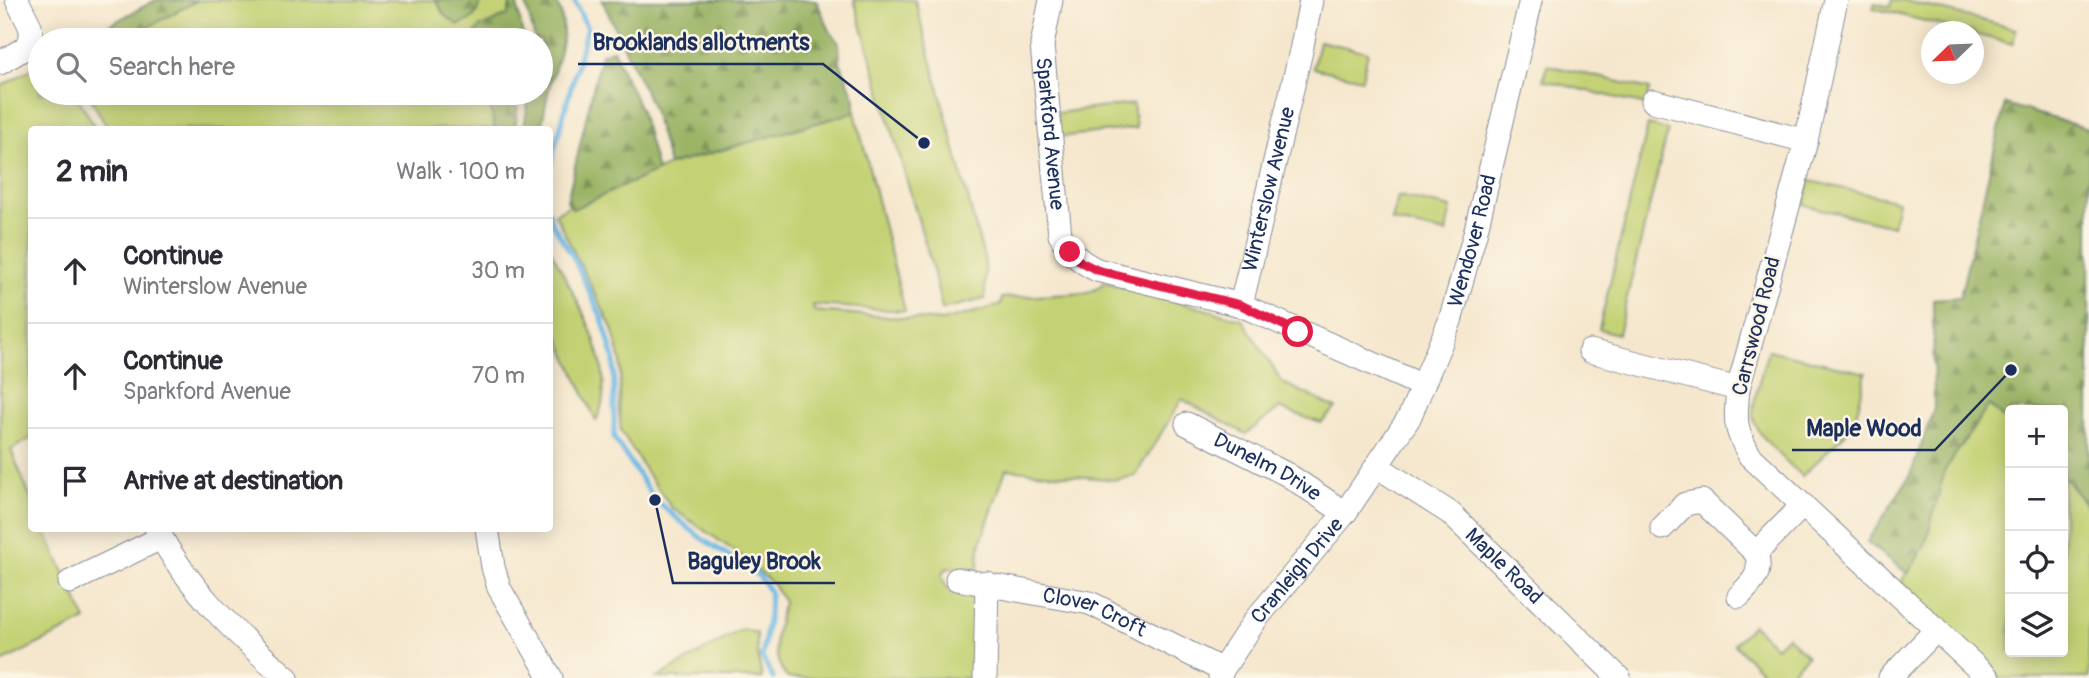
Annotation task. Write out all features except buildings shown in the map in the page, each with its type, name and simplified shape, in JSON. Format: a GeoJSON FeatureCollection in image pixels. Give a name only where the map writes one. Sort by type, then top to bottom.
{"type":"FeatureCollection","features":[{"type":"Feature","properties":{"kind":"street"},"geometry":{"type":"LineString","coordinates":[[17,0],[30,28]]}},
{"type":"Feature","properties":{"kind":"street","name":"Sparkford Avenue"},"geometry":{"type":"LineString","coordinates":[[1051,0],[1042,45],[1060,235],[1070,252],[1081,262],[1097,270],[1241,305]]}},
{"type":"Feature","properties":{"kind":"street","name":"Winterslow Avenue"},"geometry":{"type":"LineString","coordinates":[[1241,305],[1311,0]]}},
{"type":"Feature","properties":{"kind":"street","name":"Wendover Road"},"geometry":{"type":"LineString","coordinates":[[1378,467],[1409,418],[1450,321],[1472,247],[1531,0]]}},
{"type":"Feature","properties":{"kind":"street","name":"Carrswood Road"},"geometry":{"type":"LineString","coordinates":[[1836,0],[1806,141],[1738,389],[1735,419],[1739,437],[1751,456],[1988,678]]}},
{"type":"Feature","properties":{"kind":"street"},"geometry":{"type":"LineString","coordinates":[[0,63],[28,45]]}},
{"type":"Feature","properties":{"kind":"street"},"geometry":{"type":"LineString","coordinates":[[1653,101],[1806,141]]}},
{"type":"Feature","properties":{"kind":"street"},"geometry":{"type":"LineString","coordinates":[[1241,305],[1423,386]]}},
{"type":"Feature","properties":{"kind":"street"},"geometry":{"type":"LineString","coordinates":[[1590,351],[1738,389]]}},
{"type":"Feature","properties":{"kind":"street","name":"Dunelm Drive"},"geometry":{"type":"LineString","coordinates":[[1187,424],[1288,475],[1345,513]]}},
{"type":"Feature","properties":{"kind":"street","name":"Cranleigh Drive"},"geometry":{"type":"LineString","coordinates":[[1221,674],[1256,619],[1345,513],[1378,467]]}},
{"type":"Feature","properties":{"kind":"street","name":"Maple Road"},"geometry":{"type":"LineString","coordinates":[[1378,467],[1450,513],[1619,678]]}},
{"type":"Feature","properties":{"kind":"street"},"geometry":{"type":"LineString","coordinates":[[1662,528],[1685,505],[1702,501],[1756,553],[1758,572],[1753,582],[1739,596]]}},
{"type":"Feature","properties":{"kind":"street"},"geometry":{"type":"LineString","coordinates":[[1756,553],[1803,505]]}},
{"type":"Feature","properties":{"kind":"street"},"geometry":{"type":"LineString","coordinates":[[488,532],[499,589],[551,678]]}},
{"type":"Feature","properties":{"kind":"street"},"geometry":{"type":"LineString","coordinates":[[70,582],[159,533],[184,574],[206,601],[258,654],[287,678]]}},
{"type":"Feature","properties":{"kind":"street","name":"Clover Croft"},"geometry":{"type":"LineString","coordinates":[[957,579],[1090,603],[1221,674]]}},
{"type":"Feature","properties":{"kind":"street"},"geometry":{"type":"LineString","coordinates":[[985,678],[987,583]]}},
{"type":"Feature","properties":{"kind":"street"},"geometry":{"type":"LineString","coordinates":[[1891,678],[1937,629]]}},
{"type":"Feature","properties":{"kind":"green space"},"geometry":{"type":"Polygon","coordinates":[[[156,0],[198,0],[146,28],[104,28],[156,0]]]}},
{"type":"Feature","properties":{"kind":"green space"},"geometry":{"type":"Polygon","coordinates":[[[198,0],[436,0],[444,15],[458,25],[474,16],[481,0],[511,0],[508,15],[480,28],[146,28],[198,0]]]}},
{"type":"Feature","properties":{"kind":"green space"},"geometry":{"type":"Polygon","coordinates":[[[436,0],[481,0],[474,17],[458,25],[444,15],[436,0]]]}},
{"type":"Feature","properties":{"kind":"green space"},"geometry":{"type":"Polygon","coordinates":[[[511,0],[516,0],[522,28],[479,28],[480,27],[508,15],[511,0]]]}},
{"type":"Feature","properties":{"kind":"green space"},"geometry":{"type":"Polygon","coordinates":[[[525,0],[555,0],[563,21],[563,32],[553,77],[553,28],[532,28],[525,0]]]}},
{"type":"Feature","properties":{"kind":"green space"},"geometry":{"type":"Polygon","coordinates":[[[602,0],[816,0],[830,31],[839,43],[840,62],[855,99],[855,112],[669,165],[652,106],[602,0]]]}},
{"type":"Feature","properties":{"kind":"green space"},"geometry":{"type":"Polygon","coordinates":[[[854,0],[915,0],[985,262],[985,299],[942,309],[854,0]]]}},
{"type":"Feature","properties":{"kind":"green space"},"geometry":{"type":"Polygon","coordinates":[[[1892,0],[1902,0],[2016,29],[2013,44],[1984,37],[1984,21],[1924,21],[1873,8],[1875,3],[1890,7],[1892,0]]]}},
{"type":"Feature","properties":{"kind":"green space"},"geometry":{"type":"Polygon","coordinates":[[[1319,41],[1368,52],[1362,79],[1313,68],[1319,41]]]}},
{"type":"Feature","properties":{"kind":"green space"},"geometry":{"type":"Polygon","coordinates":[[[613,50],[641,111],[657,171],[573,209],[567,201],[601,54],[613,50]]]}},
{"type":"Feature","properties":{"kind":"green space"},"geometry":{"type":"Polygon","coordinates":[[[1547,65],[1650,89],[1646,105],[1543,80],[1547,65]]]}},
{"type":"Feature","properties":{"kind":"green space"},"geometry":{"type":"Polygon","coordinates":[[[28,71],[28,105],[82,105],[94,126],[28,126],[28,440],[11,450],[28,492],[28,532],[45,532],[86,620],[0,663],[0,87],[28,71]]]}},
{"type":"Feature","properties":{"kind":"green space"},"geometry":{"type":"Polygon","coordinates":[[[1133,104],[1136,128],[1059,137],[1056,113],[1133,104]]]}},
{"type":"Feature","properties":{"kind":"green space"},"geometry":{"type":"Polygon","coordinates":[[[2005,104],[2089,129],[2089,508],[2068,482],[2068,405],[2005,405],[2005,419],[1989,405],[1945,470],[1926,542],[1908,574],[1867,542],[1910,476],[1934,409],[1933,299],[1960,297],[2005,104]]]}},
{"type":"Feature","properties":{"kind":"green space"},"geometry":{"type":"Polygon","coordinates":[[[95,105],[489,105],[494,126],[106,126],[95,105]]]}},
{"type":"Feature","properties":{"kind":"green space"},"geometry":{"type":"Polygon","coordinates":[[[489,105],[518,105],[515,126],[494,126],[489,105]]]}},
{"type":"Feature","properties":{"kind":"green space"},"geometry":{"type":"Polygon","coordinates":[[[527,105],[546,105],[542,126],[524,126],[527,105]]]}},
{"type":"Feature","properties":{"kind":"green space"},"geometry":{"type":"Polygon","coordinates":[[[855,112],[905,311],[813,305],[814,311],[942,321],[1001,305],[1002,298],[1088,293],[1104,282],[1242,319],[1283,383],[1336,408],[1321,423],[1279,408],[1246,434],[1182,399],[1135,476],[1116,480],[1006,469],[979,548],[978,569],[947,568],[942,574],[948,588],[972,595],[976,603],[979,635],[974,678],[787,678],[777,659],[775,641],[784,602],[772,583],[740,555],[672,508],[621,431],[621,361],[612,328],[555,214],[570,205],[573,208],[669,165],[855,112]]]}},
{"type":"Feature","properties":{"kind":"green space"},"geometry":{"type":"Polygon","coordinates":[[[1648,125],[1668,130],[1618,334],[1599,329],[1648,125]]]}},
{"type":"Feature","properties":{"kind":"green space"},"geometry":{"type":"Polygon","coordinates":[[[1810,181],[1898,201],[1893,226],[1804,205],[1810,181]]]}},
{"type":"Feature","properties":{"kind":"green space"},"geometry":{"type":"Polygon","coordinates":[[[1398,196],[1451,208],[1446,233],[1392,221],[1398,196]]]}},
{"type":"Feature","properties":{"kind":"green space"},"geometry":{"type":"Polygon","coordinates":[[[553,254],[581,309],[599,355],[603,400],[596,421],[553,325],[553,254]]]}},
{"type":"Feature","properties":{"kind":"green space"},"geometry":{"type":"Polygon","coordinates":[[[1768,350],[1866,373],[1854,425],[1802,476],[1759,431],[1753,416],[1754,401],[1768,350]]]}},
{"type":"Feature","properties":{"kind":"green space"},"geometry":{"type":"Polygon","coordinates":[[[1989,405],[2005,419],[2005,657],[2068,657],[2068,482],[2089,508],[2089,678],[2000,678],[1901,582],[1926,542],[1944,470],[1989,405]]]}},
{"type":"Feature","properties":{"kind":"green space"},"geometry":{"type":"Polygon","coordinates":[[[1753,625],[1776,647],[1787,636],[1807,656],[1786,678],[1768,678],[1734,644],[1753,625]]]}},
{"type":"Feature","properties":{"kind":"green space"},"geometry":{"type":"Polygon","coordinates":[[[742,629],[757,633],[762,678],[657,678],[742,629]]]}},
{"type":"Feature","properties":{"kind":"waterway"},"geometry":{"type":"LineString","coordinates":[[553,154],[587,28],[574,0]]}},
{"type":"Feature","properties":{"kind":"waterway"},"geometry":{"type":"LineString","coordinates":[[553,224],[573,257],[602,318],[614,359],[614,438],[655,500],[701,538],[758,575],[770,592],[762,657],[773,678]]}},
{"type":"Feature","properties":{"kind":"place","name":"Brooklands allotments"},"geometry":{"type":"Point","coordinates":[924,143]}},
{"type":"Feature","properties":{"kind":"place","name":"Maple Wood"},"geometry":{"type":"Point","coordinates":[2011,370]}},
{"type":"Feature","properties":{"kind":"place","name":"Baguley Brook"},"geometry":{"type":"Point","coordinates":[655,500]}},
{"type":"Feature","properties":{"kind":"route"},"geometry":{"type":"LineString","coordinates":[[1070,252],[1081,262],[1097,270],[1241,305],[1298,332]]}}]}
